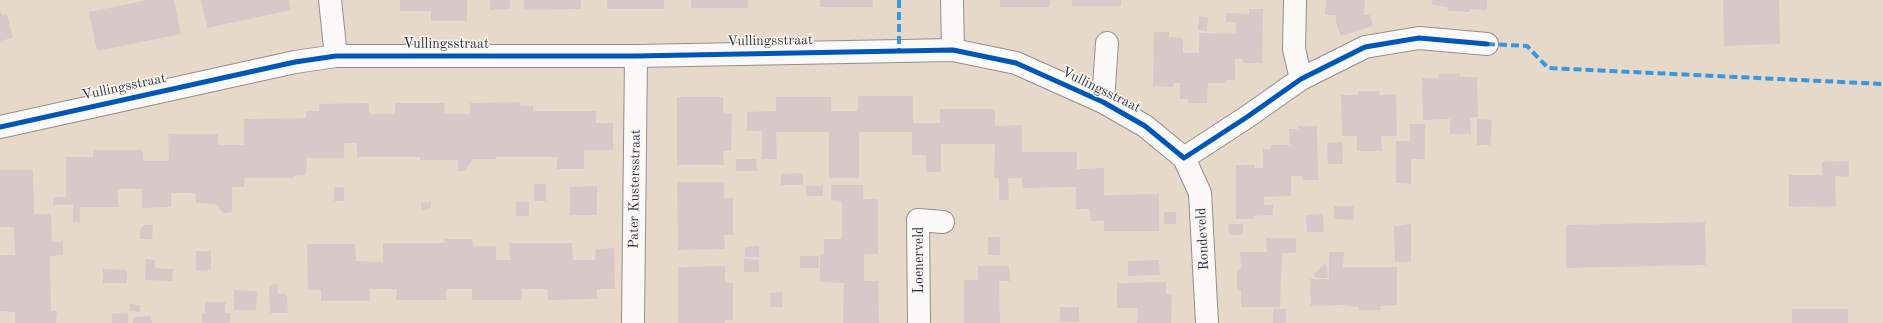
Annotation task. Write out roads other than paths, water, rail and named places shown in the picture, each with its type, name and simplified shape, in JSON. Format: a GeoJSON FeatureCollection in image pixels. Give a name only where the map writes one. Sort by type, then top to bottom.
{"type":"FeatureCollection","features":[{"type":"Feature","properties":{"kind":"street"},"geometry":{"type":"LineString","coordinates":[[330,0],[336,56]]}},
{"type":"Feature","properties":{"kind":"street"},"geometry":{"type":"LineString","coordinates":[[952,0],[953,50]]}},
{"type":"Feature","properties":{"kind":"street"},"geometry":{"type":"LineString","coordinates":[[1296,0],[1294,50],[1301,80]]}},
{"type":"Feature","properties":{"kind":"street"},"geometry":{"type":"LineString","coordinates":[[1184,158],[1301,80],[1365,46],[1420,38],[1487,44]]}},
{"type":"Feature","properties":{"kind":"street","name":"Vullingsstraat"},"geometry":{"type":"LineString","coordinates":[[1103,102],[1107,43]]}},
{"type":"Feature","properties":{"kind":"street","name":"Vullingsstraat"},"geometry":{"type":"LineString","coordinates":[[0,127],[295,62],[336,56],[636,56],[953,50],[1016,63],[1103,102],[1145,126],[1184,158]]}},
{"type":"Feature","properties":{"kind":"street","name":"Pater Kustersstraat"},"geometry":{"type":"LineString","coordinates":[[633,323],[636,56]]}},
{"type":"Feature","properties":{"kind":"street","name":"Rondeveld"},"geometry":{"type":"LineString","coordinates":[[1184,158],[1200,193],[1206,323]]}},
{"type":"Feature","properties":{"kind":"street","name":"Loenerveld"},"geometry":{"type":"LineString","coordinates":[[919,323],[918,220],[943,222]]}}]}
